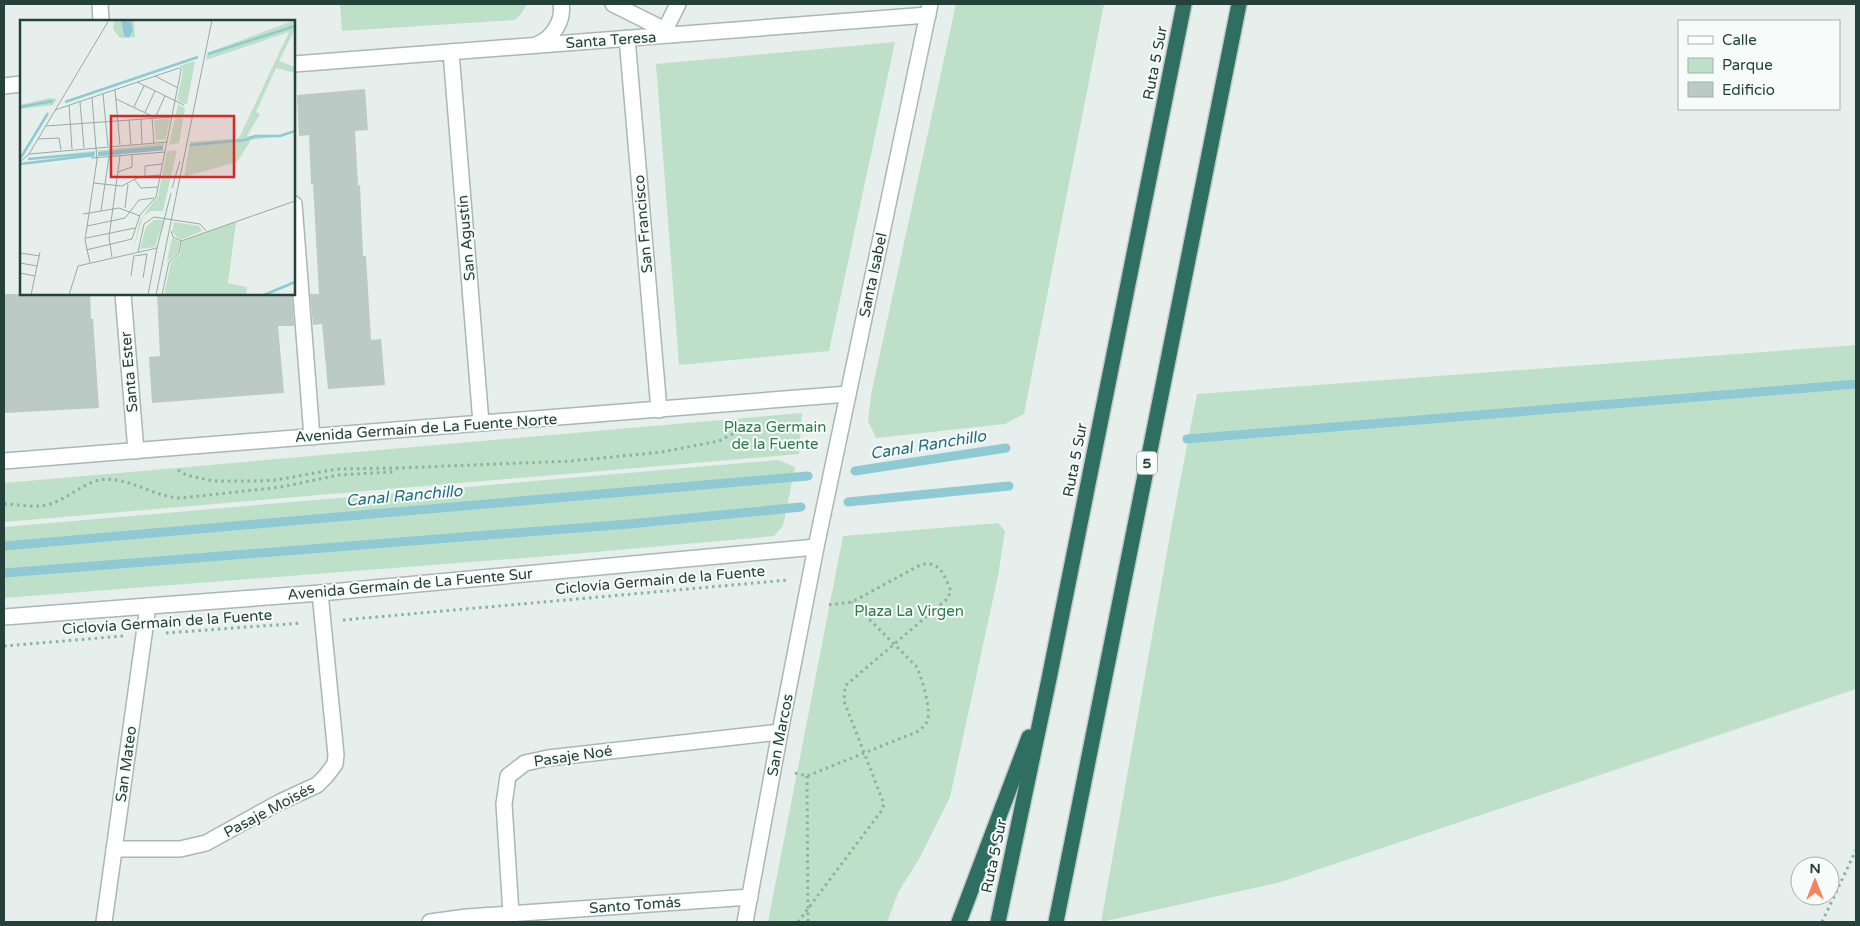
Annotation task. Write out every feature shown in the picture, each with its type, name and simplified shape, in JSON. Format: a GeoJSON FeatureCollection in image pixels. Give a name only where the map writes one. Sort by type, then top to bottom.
{"type":"FeatureCollection","features":[{"type":"Feature","properties":{"kind":"highway","name":"Ruta 5 Sur"},"geometry":{"type":"LineString","coordinates":[[998,922],[1049,678],[1184,4]]}},
{"type":"Feature","properties":{"kind":"highway","name":"5"},"geometry":{"type":"LineString","coordinates":[[1056,922],[1239,4]]}},
{"type":"Feature","properties":{"kind":"highway"},"geometry":{"type":"LineString","coordinates":[[959,922],[1011,786],[1049,678]]}},
{"type":"Feature","properties":{"kind":"street"},"geometry":{"type":"LineString","coordinates":[[100,4],[101,20]]}},
{"type":"Feature","properties":{"kind":"street"},"geometry":{"type":"LineString","coordinates":[[534,45],[546,41],[554,32],[560,20],[561,4]]}},
{"type":"Feature","properties":{"kind":"street"},"geometry":{"type":"LineString","coordinates":[[614,4],[668,33],[678,4]]}},
{"type":"Feature","properties":{"kind":"street","name":"Santa Teresa"},"geometry":{"type":"LineString","coordinates":[[295,64],[627,38],[929,10]]}},
{"type":"Feature","properties":{"kind":"street","name":"Santa Isabel"},"geometry":{"type":"LineString","coordinates":[[816,547],[929,10]]}},
{"type":"Feature","properties":{"kind":"street","name":"San Francisco"},"geometry":{"type":"LineString","coordinates":[[627,38],[659,410]]}},
{"type":"Feature","properties":{"kind":"street","name":"San Agustín"},"geometry":{"type":"LineString","coordinates":[[451,52],[480,424]]}},
{"type":"Feature","properties":{"kind":"street"},"geometry":{"type":"LineString","coordinates":[[4,86],[20,84]]}},
{"type":"Feature","properties":{"kind":"street"},"geometry":{"type":"LineString","coordinates":[[295,217],[312,437]]}},
{"type":"Feature","properties":{"kind":"street","name":"Santa Ester"},"geometry":{"type":"LineString","coordinates":[[123,295],[136,451]]}},
{"type":"Feature","properties":{"kind":"street","name":"Avenida Germaín de La Fuente Norte"},"geometry":{"type":"LineString","coordinates":[[4,461],[848,394]]}},
{"type":"Feature","properties":{"kind":"street","name":"San Marcos"},"geometry":{"type":"LineString","coordinates":[[746,922],[816,547]]}},
{"type":"Feature","properties":{"kind":"street","name":"Avenida Germaín de La Fuente Sur"},"geometry":{"type":"LineString","coordinates":[[4,617],[320,593],[816,547]]}},
{"type":"Feature","properties":{"kind":"street","name":"Pasaje Moisés"},"geometry":{"type":"LineString","coordinates":[[114,850],[180,849],[206,843],[280,802],[317,785],[326,776],[335,764],[336,755],[320,593]]}},
{"type":"Feature","properties":{"kind":"street","name":"San Mateo"},"geometry":{"type":"LineString","coordinates":[[104,922],[148,606]]}},
{"type":"Feature","properties":{"kind":"street","name":"Pasaje Noé"},"geometry":{"type":"LineString","coordinates":[[511,914],[504,804],[508,776],[525,763],[548,758],[780,732]]}},
{"type":"Feature","properties":{"kind":"street","name":"Santo Tomás"},"geometry":{"type":"LineString","coordinates":[[430,922],[467,917],[750,897]]}},
{"type":"Feature","properties":{"kind":"path"},"geometry":{"type":"LineString","coordinates":[[174,466],[186,475],[213,481],[276,480],[337,468],[397,468],[571,461],[662,452],[719,441],[752,423]]}},
{"type":"Feature","properties":{"kind":"path"},"geometry":{"type":"LineString","coordinates":[[4,504],[36,507],[49,504],[99,480],[117,480],[171,498],[182,498],[281,487],[339,475],[391,472],[397,468]]}},
{"type":"Feature","properties":{"kind":"path"},"geometry":{"type":"LineString","coordinates":[[798,922],[882,810],[884,804],[844,701],[844,686],[947,600],[952,591],[939,568],[932,563],[922,564],[852,602],[822,606]]}},
{"type":"Feature","properties":{"kind":"path","name":"Ciclovía Germaín de la Fuente"},"geometry":{"type":"LineString","coordinates":[[4,646],[322,622],[810,578]]}},
{"type":"Feature","properties":{"kind":"path"},"geometry":{"type":"LineString","coordinates":[[790,772],[807,776],[919,731],[927,723],[929,716],[922,678],[916,666],[852,602]]}},
{"type":"Feature","properties":{"kind":"path"},"geometry":{"type":"LineString","coordinates":[[807,776],[808,922]]}},
{"type":"Feature","properties":{"kind":"path"},"geometry":{"type":"LineString","coordinates":[[1822,922],[1856,850]]}},
{"type":"Feature","properties":{"kind":"green space"},"geometry":{"type":"Polygon","coordinates":[[[340,4],[527,4],[515,20],[342,31],[340,4]]]}},
{"type":"Feature","properties":{"kind":"green space"},"geometry":{"type":"Polygon","coordinates":[[[956,4],[1104,4],[1024,414],[1005,424],[876,438],[868,421],[871,395],[956,4]]]}},
{"type":"Feature","properties":{"kind":"green space"},"geometry":{"type":"Polygon","coordinates":[[[895,42],[829,351],[679,365],[656,64],[895,42]]]}},
{"type":"Feature","properties":{"kind":"green space"},"geometry":{"type":"Polygon","coordinates":[[[1856,345],[1856,689],[1281,882],[1101,922],[1197,394],[1856,345]]]}},
{"type":"Feature","properties":{"kind":"green space","name":"Plaza Germain de la Fuente"},"geometry":{"type":"Polygon","coordinates":[[[802,413],[799,454],[4,522],[4,483],[802,413]]]}},
{"type":"Feature","properties":{"kind":"green space"},"geometry":{"type":"Polygon","coordinates":[[[778,460],[795,467],[783,526],[774,536],[550,556],[4,598],[4,527],[778,460]]]}},
{"type":"Feature","properties":{"kind":"green space","name":"Plaza La Virgen"},"geometry":{"type":"Polygon","coordinates":[[[998,523],[1005,531],[998,576],[950,797],[919,859],[899,891],[887,922],[768,922],[843,536],[998,523]]]}},
{"type":"Feature","properties":{"kind":"building"},"geometry":{"type":"Polygon","coordinates":[[[365,89],[368,130],[355,131],[358,186],[360,185],[363,256],[366,256],[371,340],[381,339],[385,385],[328,389],[322,324],[313,325],[310,294],[319,294],[313,184],[311,184],[309,135],[299,136],[297,95],[365,89]]]}},
{"type":"Feature","properties":{"kind":"building"},"geometry":{"type":"Polygon","coordinates":[[[4,294],[90,295],[99,408],[4,413],[4,294]]]}},
{"type":"Feature","properties":{"kind":"building"},"geometry":{"type":"Polygon","coordinates":[[[157,295],[292,295],[294,326],[278,326],[284,393],[152,403],[149,357],[160,356],[157,295]]]}},
{"type":"Feature","properties":{"kind":"waterway"},"geometry":{"type":"LineString","coordinates":[[1187,439],[1856,384]]}},
{"type":"Feature","properties":{"kind":"waterway","name":"Canal Ranchillo"},"geometry":{"type":"LineString","coordinates":[[855,471],[1006,448]]}},
{"type":"Feature","properties":{"kind":"waterway","name":"Canal Ranchillo"},"geometry":{"type":"LineString","coordinates":[[4,546],[808,476]]}},
{"type":"Feature","properties":{"kind":"waterway"},"geometry":{"type":"LineString","coordinates":[[848,502],[1009,486]]}},
{"type":"Feature","properties":{"kind":"waterway"},"geometry":{"type":"LineString","coordinates":[[4,573],[629,524],[801,507]]}}]}
